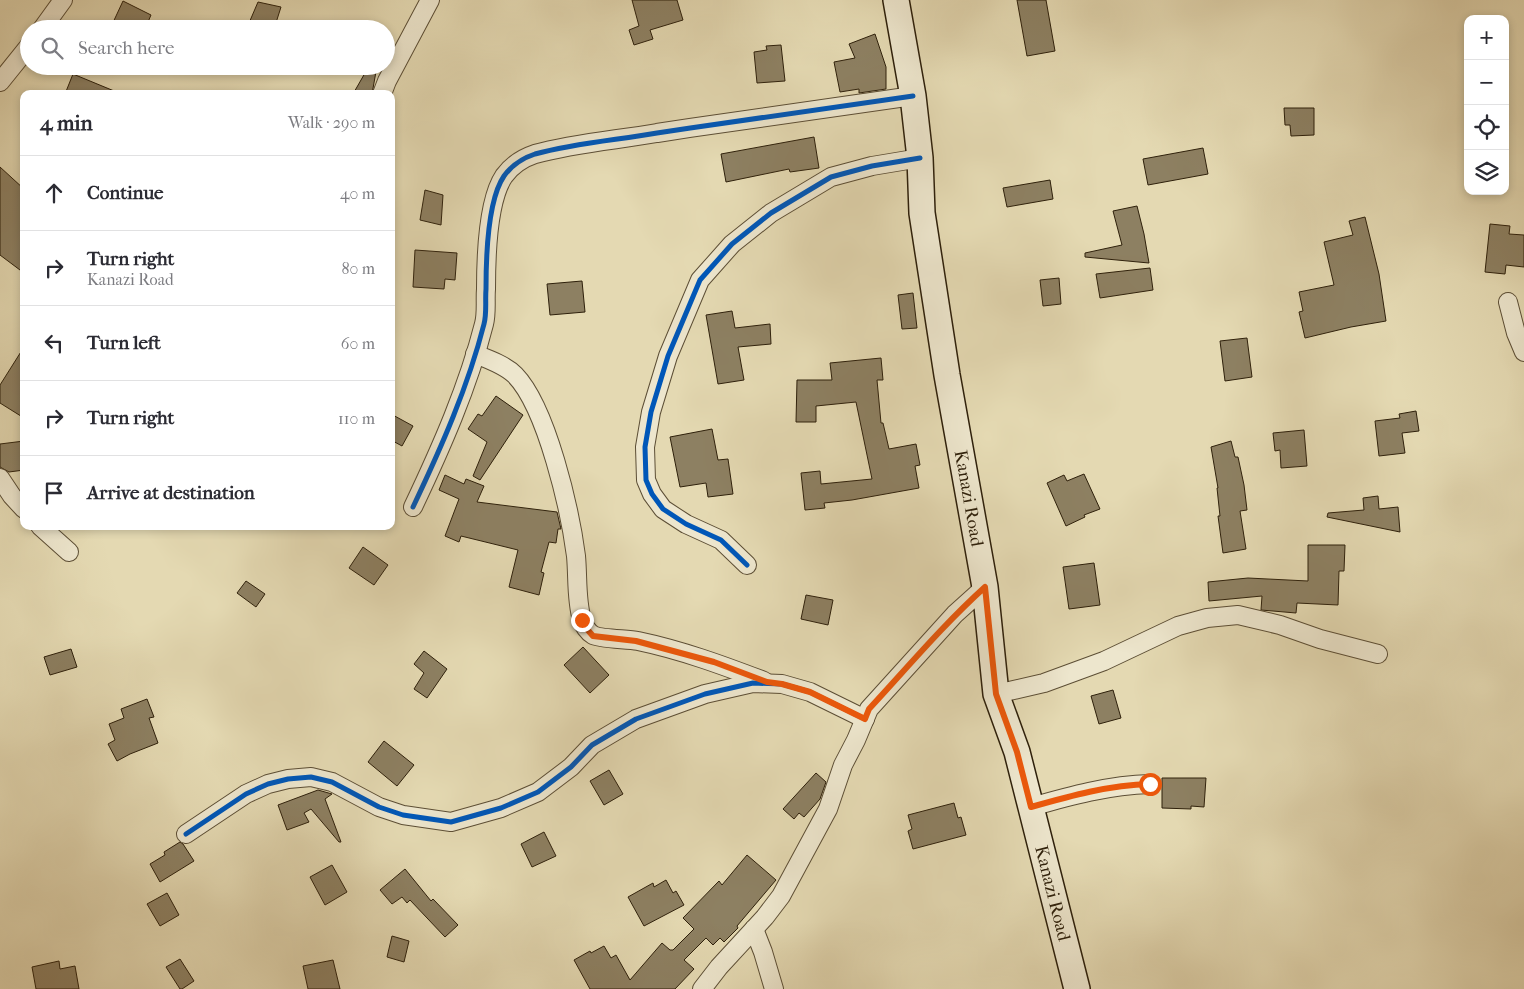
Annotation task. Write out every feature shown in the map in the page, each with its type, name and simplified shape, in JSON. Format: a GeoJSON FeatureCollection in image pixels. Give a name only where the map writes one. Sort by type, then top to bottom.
{"type":"FeatureCollection","features":[{"type":"Feature","properties":{"kind":"main road","name":"Kanazi Road"},"geometry":{"type":"LineString","coordinates":[[896,0],[913,96],[920,158],[922,213],[947,375],[985,587],[996,694],[1017,752],[1077,989]]}},
{"type":"Feature","properties":{"kind":"street"},"geometry":{"type":"LineString","coordinates":[[49,20],[63,0]]}},
{"type":"Feature","properties":{"kind":"street"},"geometry":{"type":"LineString","coordinates":[[395,66],[430,0]]}},
{"type":"Feature","properties":{"kind":"street"},"geometry":{"type":"LineString","coordinates":[[0,82],[20,57]]}},
{"type":"Feature","properties":{"kind":"street"},"geometry":{"type":"LineString","coordinates":[[384,90],[390,75]]}},
{"type":"Feature","properties":{"kind":"street"},"geometry":{"type":"LineString","coordinates":[[413,507],[444,440],[485,321],[486,268],[491,216],[504,176],[516,162],[534,154],[579,146],[758,117],[913,96]]}},
{"type":"Feature","properties":{"kind":"street"},"geometry":{"type":"LineString","coordinates":[[747,565],[721,540],[686,524],[663,509],[652,494],[646,480],[644,448],[652,412],[668,356],[700,280],[732,244],[771,213],[831,177],[872,166],[920,158]]}},
{"type":"Feature","properties":{"kind":"street"},"geometry":{"type":"LineString","coordinates":[[1508,302],[1516,333],[1524,352]]}},
{"type":"Feature","properties":{"kind":"street"},"geometry":{"type":"LineString","coordinates":[[475,354],[513,373],[525,387],[537,409],[561,483],[568,515],[576,556],[582,620],[593,636],[636,641],[672,650],[714,662],[767,682]]}},
{"type":"Feature","properties":{"kind":"street"},"geometry":{"type":"LineString","coordinates":[[0,478],[20,505]]}},
{"type":"Feature","properties":{"kind":"street"},"geometry":{"type":"LineString","coordinates":[[44,530],[69,552]]}},
{"type":"Feature","properties":{"kind":"street"},"geometry":{"type":"LineString","coordinates":[[702,989],[781,896],[828,808],[843,765],[869,709],[942,628],[985,587]]}},
{"type":"Feature","properties":{"kind":"street"},"geometry":{"type":"LineString","coordinates":[[996,694],[1052,680],[1104,661],[1178,626],[1207,618],[1238,615],[1280,625],[1320,639],[1378,654]]}},
{"type":"Feature","properties":{"kind":"street"},"geometry":{"type":"LineString","coordinates":[[186,834],[246,794],[268,784],[288,779],[311,777],[332,782],[379,807],[395,812],[451,822],[501,808],[538,792],[571,767],[592,745],[636,719],[706,694],[753,683],[782,684],[810,692],[865,719]]}},
{"type":"Feature","properties":{"kind":"street"},"geometry":{"type":"LineString","coordinates":[[1031,807],[1125,784],[1150,784]]}},
{"type":"Feature","properties":{"kind":"street"},"geometry":{"type":"LineString","coordinates":[[754,929],[774,989]]}},
{"type":"Feature","properties":{"kind":"building"},"geometry":{"type":"Polygon","coordinates":[[[632,0],[677,0],[683,20],[650,30],[653,39],[634,45],[629,30],[639,26],[632,0]]]}},
{"type":"Feature","properties":{"kind":"building"},"geometry":{"type":"Polygon","coordinates":[[[1017,0],[1046,0],[1055,51],[1027,56],[1017,0]]]}},
{"type":"Feature","properties":{"kind":"building"},"geometry":{"type":"Polygon","coordinates":[[[123,1],[151,15],[149,20],[114,20],[123,1]]]}},
{"type":"Feature","properties":{"kind":"building"},"geometry":{"type":"Polygon","coordinates":[[[258,2],[281,7],[277,20],[250,20],[258,2]]]}},
{"type":"Feature","properties":{"kind":"building"},"geometry":{"type":"Polygon","coordinates":[[[875,34],[886,67],[886,89],[859,93],[859,89],[840,92],[834,62],[855,58],[849,44],[875,34]]]}},
{"type":"Feature","properties":{"kind":"building"},"geometry":{"type":"Polygon","coordinates":[[[781,45],[785,81],[757,83],[754,52],[767,50],[766,46],[781,45]]]}},
{"type":"Feature","properties":{"kind":"building"},"geometry":{"type":"Polygon","coordinates":[[[73,75],[75,75],[112,90],[67,90],[73,75]]]}},
{"type":"Feature","properties":{"kind":"building"},"geometry":{"type":"Polygon","coordinates":[[[364,75],[375,75],[373,90],[355,90],[364,75]]]}},
{"type":"Feature","properties":{"kind":"building"},"geometry":{"type":"Polygon","coordinates":[[[1284,108],[1314,108],[1314,135],[1291,136],[1290,125],[1285,125],[1284,108]]]}},
{"type":"Feature","properties":{"kind":"building"},"geometry":{"type":"Polygon","coordinates":[[[814,137],[819,168],[790,172],[789,169],[726,182],[721,154],[814,137]]]}},
{"type":"Feature","properties":{"kind":"building"},"geometry":{"type":"Polygon","coordinates":[[[1203,148],[1208,174],[1148,185],[1143,159],[1203,148]]]}},
{"type":"Feature","properties":{"kind":"building"},"geometry":{"type":"Polygon","coordinates":[[[0,167],[20,185],[20,270],[0,255],[0,167]]]}},
{"type":"Feature","properties":{"kind":"building"},"geometry":{"type":"Polygon","coordinates":[[[1050,180],[1053,199],[1007,207],[1003,188],[1050,180]]]}},
{"type":"Feature","properties":{"kind":"building"},"geometry":{"type":"Polygon","coordinates":[[[425,190],[443,195],[441,225],[420,220],[425,190]]]}},
{"type":"Feature","properties":{"kind":"building"},"geometry":{"type":"Polygon","coordinates":[[[1137,206],[1149,263],[1085,257],[1085,253],[1122,245],[1113,211],[1137,206]]]}},
{"type":"Feature","properties":{"kind":"building"},"geometry":{"type":"Polygon","coordinates":[[[1365,217],[1379,274],[1386,321],[1305,338],[1299,312],[1303,311],[1299,292],[1334,285],[1324,242],[1353,235],[1349,221],[1365,217]]]}},
{"type":"Feature","properties":{"kind":"building"},"geometry":{"type":"Polygon","coordinates":[[[1490,224],[1510,226],[1509,234],[1524,235],[1524,267],[1506,265],[1505,274],[1485,272],[1490,224]]]}},
{"type":"Feature","properties":{"kind":"building"},"geometry":{"type":"Polygon","coordinates":[[[415,250],[457,253],[455,280],[445,279],[444,289],[413,287],[415,250]]]}},
{"type":"Feature","properties":{"kind":"building"},"geometry":{"type":"Polygon","coordinates":[[[1150,268],[1153,290],[1100,298],[1096,274],[1150,268]]]}},
{"type":"Feature","properties":{"kind":"building"},"geometry":{"type":"Polygon","coordinates":[[[1059,278],[1061,304],[1043,306],[1040,280],[1059,278]]]}},
{"type":"Feature","properties":{"kind":"building"},"geometry":{"type":"Polygon","coordinates":[[[582,281],[585,312],[550,315],[547,284],[582,281]]]}},
{"type":"Feature","properties":{"kind":"building"},"geometry":{"type":"Polygon","coordinates":[[[913,293],[917,328],[902,329],[898,295],[913,293]]]}},
{"type":"Feature","properties":{"kind":"building"},"geometry":{"type":"Polygon","coordinates":[[[732,311],[735,328],[770,324],[771,344],[738,347],[744,380],[718,384],[706,315],[732,311]]]}},
{"type":"Feature","properties":{"kind":"building"},"geometry":{"type":"Polygon","coordinates":[[[1247,338],[1252,377],[1225,381],[1220,341],[1247,338]]]}},
{"type":"Feature","properties":{"kind":"building"},"geometry":{"type":"Polygon","coordinates":[[[20,353],[20,416],[0,403],[0,385],[20,353]]]}},
{"type":"Feature","properties":{"kind":"building"},"geometry":{"type":"Polygon","coordinates":[[[881,358],[883,380],[877,380],[881,423],[883,423],[889,449],[916,444],[920,465],[915,466],[919,488],[824,503],[825,508],[805,510],[801,473],[820,471],[821,484],[872,479],[856,402],[816,406],[816,422],[796,422],[797,380],[832,380],[830,363],[881,358]]]}},
{"type":"Feature","properties":{"kind":"building"},"geometry":{"type":"Polygon","coordinates":[[[496,396],[523,415],[480,480],[473,476],[487,442],[468,429],[478,414],[482,416],[496,396]]]}},
{"type":"Feature","properties":{"kind":"building"},"geometry":{"type":"Polygon","coordinates":[[[1416,411],[1419,431],[1402,433],[1405,453],[1379,456],[1375,421],[1400,418],[1399,414],[1416,411]]]}},
{"type":"Feature","properties":{"kind":"building"},"geometry":{"type":"Polygon","coordinates":[[[395,416],[413,426],[402,446],[395,442],[395,416]]]}},
{"type":"Feature","properties":{"kind":"building"},"geometry":{"type":"Polygon","coordinates":[[[712,429],[718,460],[728,459],[733,494],[708,497],[706,483],[680,487],[670,437],[712,429]]]}},
{"type":"Feature","properties":{"kind":"building"},"geometry":{"type":"Polygon","coordinates":[[[1304,430],[1307,466],[1281,468],[1280,450],[1275,451],[1273,433],[1304,430]]]}},
{"type":"Feature","properties":{"kind":"building"},"geometry":{"type":"Polygon","coordinates":[[[1231,441],[1235,457],[1238,457],[1244,485],[1247,510],[1240,511],[1246,549],[1223,553],[1218,516],[1220,516],[1218,488],[1211,447],[1231,441]]]}},
{"type":"Feature","properties":{"kind":"building"},"geometry":{"type":"Polygon","coordinates":[[[20,442],[20,471],[9,472],[0,467],[0,444],[20,442]]]}},
{"type":"Feature","properties":{"kind":"building"},"geometry":{"type":"Polygon","coordinates":[[[1084,474],[1100,509],[1084,515],[1085,517],[1066,526],[1047,483],[1064,475],[1067,481],[1084,474]]]}},
{"type":"Feature","properties":{"kind":"building"},"geometry":{"type":"Polygon","coordinates":[[[445,475],[464,484],[466,479],[484,486],[477,502],[557,512],[561,529],[558,529],[556,543],[549,542],[541,572],[544,573],[539,595],[509,587],[518,550],[461,536],[459,542],[445,536],[459,499],[439,490],[445,475]]]}},
{"type":"Feature","properties":{"kind":"building"},"geometry":{"type":"Polygon","coordinates":[[[1378,496],[1379,509],[1398,507],[1400,532],[1327,517],[1328,513],[1364,510],[1363,498],[1378,496]]]}},
{"type":"Feature","properties":{"kind":"building"},"geometry":{"type":"Polygon","coordinates":[[[1308,545],[1345,545],[1344,571],[1339,571],[1338,605],[1297,603],[1296,613],[1261,610],[1262,596],[1209,601],[1208,582],[1248,578],[1308,581],[1308,545]]]}},
{"type":"Feature","properties":{"kind":"building"},"geometry":{"type":"Polygon","coordinates":[[[363,547],[388,565],[374,585],[349,568],[363,547]]]}},
{"type":"Feature","properties":{"kind":"building"},"geometry":{"type":"Polygon","coordinates":[[[1094,563],[1100,605],[1069,609],[1063,567],[1094,563]]]}},
{"type":"Feature","properties":{"kind":"building"},"geometry":{"type":"Polygon","coordinates":[[[246,581],[265,594],[256,607],[237,593],[246,581]]]}},
{"type":"Feature","properties":{"kind":"building"},"geometry":{"type":"Polygon","coordinates":[[[806,595],[833,600],[828,625],[801,619],[806,595]]]}},
{"type":"Feature","properties":{"kind":"building"},"geometry":{"type":"Polygon","coordinates":[[[583,647],[609,675],[590,693],[564,665],[583,647]]]}},
{"type":"Feature","properties":{"kind":"building"},"geometry":{"type":"Polygon","coordinates":[[[71,649],[77,667],[50,675],[44,657],[71,649]]]}},
{"type":"Feature","properties":{"kind":"building"},"geometry":{"type":"Polygon","coordinates":[[[424,651],[447,669],[427,698],[414,689],[424,673],[414,664],[424,651]]]}},
{"type":"Feature","properties":{"kind":"building"},"geometry":{"type":"Polygon","coordinates":[[[1113,690],[1121,718],[1099,724],[1091,696],[1113,690]]]}},
{"type":"Feature","properties":{"kind":"building"},"geometry":{"type":"Polygon","coordinates":[[[147,699],[154,717],[149,718],[158,743],[117,761],[108,744],[115,740],[109,724],[124,718],[121,709],[147,699]]]}},
{"type":"Feature","properties":{"kind":"building"},"geometry":{"type":"Polygon","coordinates":[[[384,741],[414,765],[397,786],[368,762],[384,741]]]}},
{"type":"Feature","properties":{"kind":"building"},"geometry":{"type":"Polygon","coordinates":[[[609,770],[623,794],[604,805],[590,781],[609,770]]]}},
{"type":"Feature","properties":{"kind":"building"},"geometry":{"type":"Polygon","coordinates":[[[816,773],[826,782],[820,799],[804,817],[799,813],[794,819],[783,809],[816,773]]]}},
{"type":"Feature","properties":{"kind":"building"},"geometry":{"type":"Polygon","coordinates":[[[1162,778],[1206,778],[1204,807],[1191,806],[1191,809],[1162,808],[1162,778]]]}},
{"type":"Feature","properties":{"kind":"building"},"geometry":{"type":"Polygon","coordinates":[[[318,790],[332,794],[325,799],[341,842],[311,809],[304,813],[309,822],[287,830],[278,805],[318,790]]]}},
{"type":"Feature","properties":{"kind":"building"},"geometry":{"type":"Polygon","coordinates":[[[954,803],[958,818],[961,817],[966,835],[913,849],[908,831],[912,829],[908,815],[954,803]]]}},
{"type":"Feature","properties":{"kind":"building"},"geometry":{"type":"Polygon","coordinates":[[[544,832],[556,856],[532,867],[521,844],[544,832]]]}},
{"type":"Feature","properties":{"kind":"building"},"geometry":{"type":"Polygon","coordinates":[[[180,842],[194,861],[160,882],[150,864],[165,855],[164,852],[180,842]]]}},
{"type":"Feature","properties":{"kind":"building"},"geometry":{"type":"Polygon","coordinates":[[[747,855],[776,880],[737,926],[738,928],[724,942],[720,938],[713,945],[706,938],[684,960],[694,969],[675,989],[590,989],[574,960],[604,946],[611,958],[616,955],[630,980],[662,943],[670,950],[673,950],[694,929],[683,918],[719,881],[722,885],[747,855]]]}},
{"type":"Feature","properties":{"kind":"building"},"geometry":{"type":"Polygon","coordinates":[[[332,865],[347,892],[325,905],[310,877],[332,865]]]}},
{"type":"Feature","properties":{"kind":"building"},"geometry":{"type":"Polygon","coordinates":[[[405,869],[431,901],[433,899],[458,925],[445,937],[410,900],[407,903],[402,897],[392,904],[380,890],[405,869]]]}},
{"type":"Feature","properties":{"kind":"building"},"geometry":{"type":"Polygon","coordinates":[[[666,880],[673,893],[676,891],[684,905],[644,926],[628,897],[653,883],[654,887],[666,880]]]}},
{"type":"Feature","properties":{"kind":"building"},"geometry":{"type":"Polygon","coordinates":[[[167,893],[179,915],[160,926],[147,904],[167,893]]]}},
{"type":"Feature","properties":{"kind":"building"},"geometry":{"type":"Polygon","coordinates":[[[392,936],[409,941],[404,962],[387,957],[392,936]]]}},
{"type":"Feature","properties":{"kind":"building"},"geometry":{"type":"Polygon","coordinates":[[[180,959],[194,981],[182,989],[180,989],[166,967],[180,959]]]}},
{"type":"Feature","properties":{"kind":"building"},"geometry":{"type":"Polygon","coordinates":[[[333,960],[340,989],[308,989],[303,966],[333,960]]]}},
{"type":"Feature","properties":{"kind":"building"},"geometry":{"type":"Polygon","coordinates":[[[59,961],[60,969],[75,966],[79,989],[36,989],[32,967],[59,961]]]}},
{"type":"Feature","properties":{"kind":"cycle path"},"geometry":{"type":"LineString","coordinates":[[413,507],[453,417],[478,348],[485,315],[486,262],[491,215],[498,187],[504,176],[514,165],[535,154],[581,144],[913,96]]}},
{"type":"Feature","properties":{"kind":"cycle path"},"geometry":{"type":"LineString","coordinates":[[747,565],[721,540],[686,524],[663,509],[652,494],[646,480],[645,447],[651,412],[668,356],[700,280],[732,244],[771,213],[831,177],[872,166],[920,158]]}},
{"type":"Feature","properties":{"kind":"cycle path"},"geometry":{"type":"LineString","coordinates":[[186,834],[246,794],[268,784],[288,779],[311,777],[332,782],[379,807],[403,815],[451,822],[501,808],[538,792],[571,767],[592,745],[636,719],[705,694],[753,683],[782,684],[810,692],[865,719]]}},
{"type":"Feature","properties":{"kind":"route"},"geometry":{"type":"LineString","coordinates":[[582,620],[593,636],[636,641],[714,662],[767,682],[810,692],[865,719],[869,709],[955,614],[985,587],[996,694],[1017,752],[1031,807],[1125,784],[1150,784]]}}]}
